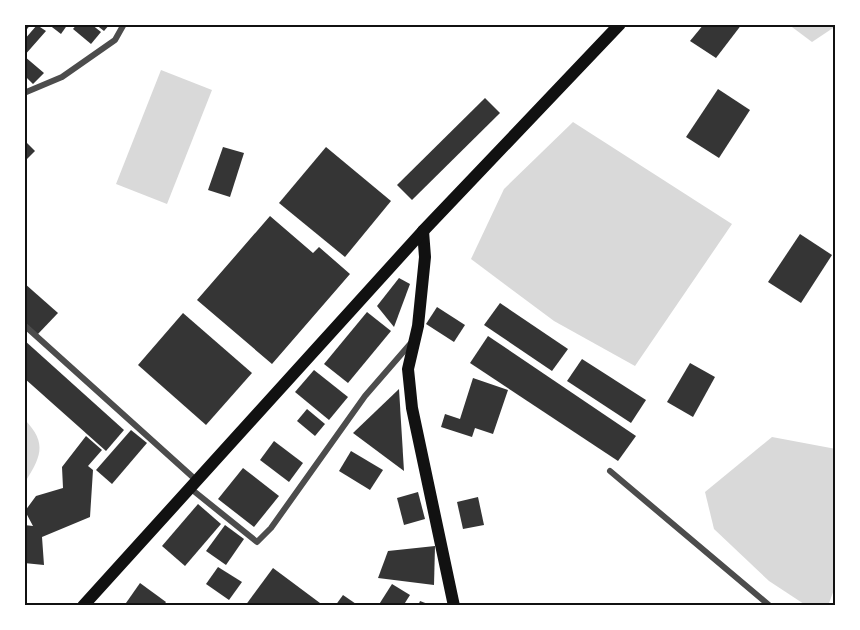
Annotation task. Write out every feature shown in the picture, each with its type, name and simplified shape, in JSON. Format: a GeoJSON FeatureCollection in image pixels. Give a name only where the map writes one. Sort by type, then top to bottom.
{"type":"FeatureCollection","features":[{"type":"Feature","properties":{"kind":"main road"},"geometry":{"type":"LineString","coordinates":[[82,606],[423,231],[620,24]]}},
{"type":"Feature","properties":{"kind":"main road"},"geometry":{"type":"LineString","coordinates":[[423,231],[425,257],[415,338],[408,369],[412,408],[454,606]]}},
{"type":"Feature","properties":{"kind":"street"},"geometry":{"type":"LineString","coordinates":[[24,93],[62,77],[115,40],[124,24]]}},
{"type":"Feature","properties":{"kind":"street"},"geometry":{"type":"LineString","coordinates":[[24,325],[257,542],[271,528],[365,396],[415,338]]}},
{"type":"Feature","properties":{"kind":"street"},"geometry":{"type":"LineString","coordinates":[[610,471],[770,606]]}},
{"type":"Feature","properties":{"kind":"shaded area"},"geometry":{"type":"Polygon","coordinates":[[[794,24],[836,24],[836,26],[812,42],[792,27],[794,24]]]}},
{"type":"Feature","properties":{"kind":"shaded area"},"geometry":{"type":"Polygon","coordinates":[[[161,70],[212,90],[167,204],[116,184],[161,70]]]}},
{"type":"Feature","properties":{"kind":"shaded area"},"geometry":{"type":"Polygon","coordinates":[[[573,122],[732,224],[635,366],[554,321],[471,259],[504,189],[573,122]]]}},
{"type":"Feature","properties":{"kind":"shaded area"},"geometry":{"type":"Polygon","coordinates":[[[24,419],[37,436],[39,451],[38,459],[24,484],[24,419]]]}},
{"type":"Feature","properties":{"kind":"shaded area"},"geometry":{"type":"Polygon","coordinates":[[[772,437],[836,449],[836,584],[828,606],[807,606],[769,581],[714,529],[705,492],[772,437]]]}},
{"type":"Feature","properties":{"kind":"building"},"geometry":{"type":"Polygon","coordinates":[[[24,24],[31,24],[24,33],[24,24]]]}},
{"type":"Feature","properties":{"kind":"building"},"geometry":{"type":"Polygon","coordinates":[[[48,24],[68,24],[61,34],[48,24]]]}},
{"type":"Feature","properties":{"kind":"building"},"geometry":{"type":"Polygon","coordinates":[[[77,24],[91,24],[101,32],[91,44],[73,29],[77,24]]]}},
{"type":"Feature","properties":{"kind":"building"},"geometry":{"type":"Polygon","coordinates":[[[95,24],[110,24],[104,31],[95,24]]]}},
{"type":"Feature","properties":{"kind":"building"},"geometry":{"type":"Polygon","coordinates":[[[704,24],[742,24],[716,58],[690,41],[704,24]]]}},
{"type":"Feature","properties":{"kind":"building"},"geometry":{"type":"Polygon","coordinates":[[[37,25],[46,31],[24,56],[24,40],[37,25]]]}},
{"type":"Feature","properties":{"kind":"building"},"geometry":{"type":"Polygon","coordinates":[[[24,56],[44,73],[33,84],[24,75],[24,56]]]}},
{"type":"Feature","properties":{"kind":"building"},"geometry":{"type":"Polygon","coordinates":[[[718,89],[750,110],[719,158],[686,137],[718,89]]]}},
{"type":"Feature","properties":{"kind":"building"},"geometry":{"type":"Polygon","coordinates":[[[485,98],[500,113],[412,200],[397,185],[485,98]]]}},
{"type":"Feature","properties":{"kind":"building"},"geometry":{"type":"Polygon","coordinates":[[[24,140],[35,151],[24,162],[24,140]]]}},
{"type":"Feature","properties":{"kind":"building"},"geometry":{"type":"Polygon","coordinates":[[[223,147],[244,153],[230,197],[208,190],[223,147]]]}},
{"type":"Feature","properties":{"kind":"building"},"geometry":{"type":"Polygon","coordinates":[[[326,147],[391,201],[345,257],[279,203],[326,147]]]}},
{"type":"Feature","properties":{"kind":"building"},"geometry":{"type":"Polygon","coordinates":[[[270,216],[313,253],[319,247],[350,274],[272,364],[197,300],[270,216]]]}},
{"type":"Feature","properties":{"kind":"building"},"geometry":{"type":"Polygon","coordinates":[[[800,234],[832,255],[801,303],[768,282],[800,234]]]}},
{"type":"Feature","properties":{"kind":"building"},"geometry":{"type":"Polygon","coordinates":[[[399,278],[410,284],[394,327],[377,306],[399,278]]]}},
{"type":"Feature","properties":{"kind":"building"},"geometry":{"type":"Polygon","coordinates":[[[24,283],[58,313],[37,335],[24,323],[24,283]]]}},
{"type":"Feature","properties":{"kind":"building"},"geometry":{"type":"Polygon","coordinates":[[[500,303],[568,349],[552,371],[484,325],[500,303]]]}},
{"type":"Feature","properties":{"kind":"building"},"geometry":{"type":"Polygon","coordinates":[[[437,307],[465,325],[454,342],[426,324],[437,307]]]}},
{"type":"Feature","properties":{"kind":"building"},"geometry":{"type":"Polygon","coordinates":[[[367,312],[391,331],[348,383],[324,364],[367,312]]]}},
{"type":"Feature","properties":{"kind":"building"},"geometry":{"type":"Polygon","coordinates":[[[183,313],[252,373],[206,425],[138,365],[183,313]]]}},
{"type":"Feature","properties":{"kind":"building"},"geometry":{"type":"Polygon","coordinates":[[[488,336],[636,436],[618,461],[470,363],[488,336]]]}},
{"type":"Feature","properties":{"kind":"building"},"geometry":{"type":"Polygon","coordinates":[[[24,340],[124,430],[106,451],[24,378],[24,340]]]}},
{"type":"Feature","properties":{"kind":"building"},"geometry":{"type":"Polygon","coordinates":[[[582,359],[646,400],[631,423],[567,381],[582,359]]]}},
{"type":"Feature","properties":{"kind":"building"},"geometry":{"type":"Polygon","coordinates":[[[690,363],[715,377],[693,417],[667,402],[690,363]]]}},
{"type":"Feature","properties":{"kind":"building"},"geometry":{"type":"Polygon","coordinates":[[[314,370],[348,397],[329,420],[295,392],[314,370]]]}},
{"type":"Feature","properties":{"kind":"building"},"geometry":{"type":"Polygon","coordinates":[[[473,378],[508,390],[493,434],[475,428],[472,437],[441,427],[445,414],[460,419],[473,378]]]}},
{"type":"Feature","properties":{"kind":"building"},"geometry":{"type":"Polygon","coordinates":[[[399,389],[404,471],[353,433],[399,389]]]}},
{"type":"Feature","properties":{"kind":"building"},"geometry":{"type":"Polygon","coordinates":[[[307,409],[325,424],[315,436],[297,421],[307,409]]]}},
{"type":"Feature","properties":{"kind":"building"},"geometry":{"type":"Polygon","coordinates":[[[131,430],[147,443],[112,484],[96,470],[131,430]]]}},
{"type":"Feature","properties":{"kind":"building"},"geometry":{"type":"Polygon","coordinates":[[[86,436],[102,450],[88,466],[93,470],[90,517],[42,537],[44,565],[24,563],[24,525],[33,526],[25,511],[36,496],[63,488],[62,467],[86,436]]]}},
{"type":"Feature","properties":{"kind":"building"},"geometry":{"type":"Polygon","coordinates":[[[274,441],[303,463],[289,482],[260,460],[274,441]]]}},
{"type":"Feature","properties":{"kind":"building"},"geometry":{"type":"Polygon","coordinates":[[[351,451],[383,470],[370,490],[339,471],[351,451]]]}},
{"type":"Feature","properties":{"kind":"building"},"geometry":{"type":"Polygon","coordinates":[[[243,468],[279,496],[254,527],[218,499],[243,468]]]}},
{"type":"Feature","properties":{"kind":"building"},"geometry":{"type":"Polygon","coordinates":[[[418,492],[425,519],[404,525],[397,498],[418,492]]]}},
{"type":"Feature","properties":{"kind":"building"},"geometry":{"type":"Polygon","coordinates":[[[478,497],[484,525],[463,529],[457,502],[478,497]]]}},
{"type":"Feature","properties":{"kind":"building"},"geometry":{"type":"Polygon","coordinates":[[[198,504],[221,524],[185,566],[162,546],[198,504]]]}},
{"type":"Feature","properties":{"kind":"building"},"geometry":{"type":"Polygon","coordinates":[[[225,525],[244,539],[226,565],[206,551],[225,525]]]}},
{"type":"Feature","properties":{"kind":"building"},"geometry":{"type":"Polygon","coordinates":[[[435,546],[434,585],[378,578],[388,551],[435,546]]]}},
{"type":"Feature","properties":{"kind":"building"},"geometry":{"type":"Polygon","coordinates":[[[218,567],[242,582],[229,600],[206,584],[218,567]]]}},
{"type":"Feature","properties":{"kind":"building"},"geometry":{"type":"Polygon","coordinates":[[[273,568],[324,606],[245,606],[273,568]]]}},
{"type":"Feature","properties":{"kind":"building"},"geometry":{"type":"Polygon","coordinates":[[[140,583],[166,602],[163,606],[130,606],[126,603],[140,583]]]}},
{"type":"Feature","properties":{"kind":"building"},"geometry":{"type":"Polygon","coordinates":[[[392,584],[410,595],[403,606],[378,606],[392,584]]]}},
{"type":"Feature","properties":{"kind":"building"},"geometry":{"type":"Polygon","coordinates":[[[343,595],[359,606],[335,606],[343,595]]]}},
{"type":"Feature","properties":{"kind":"building"},"geometry":{"type":"Polygon","coordinates":[[[420,601],[433,606],[418,606],[420,601]]]}}]}
